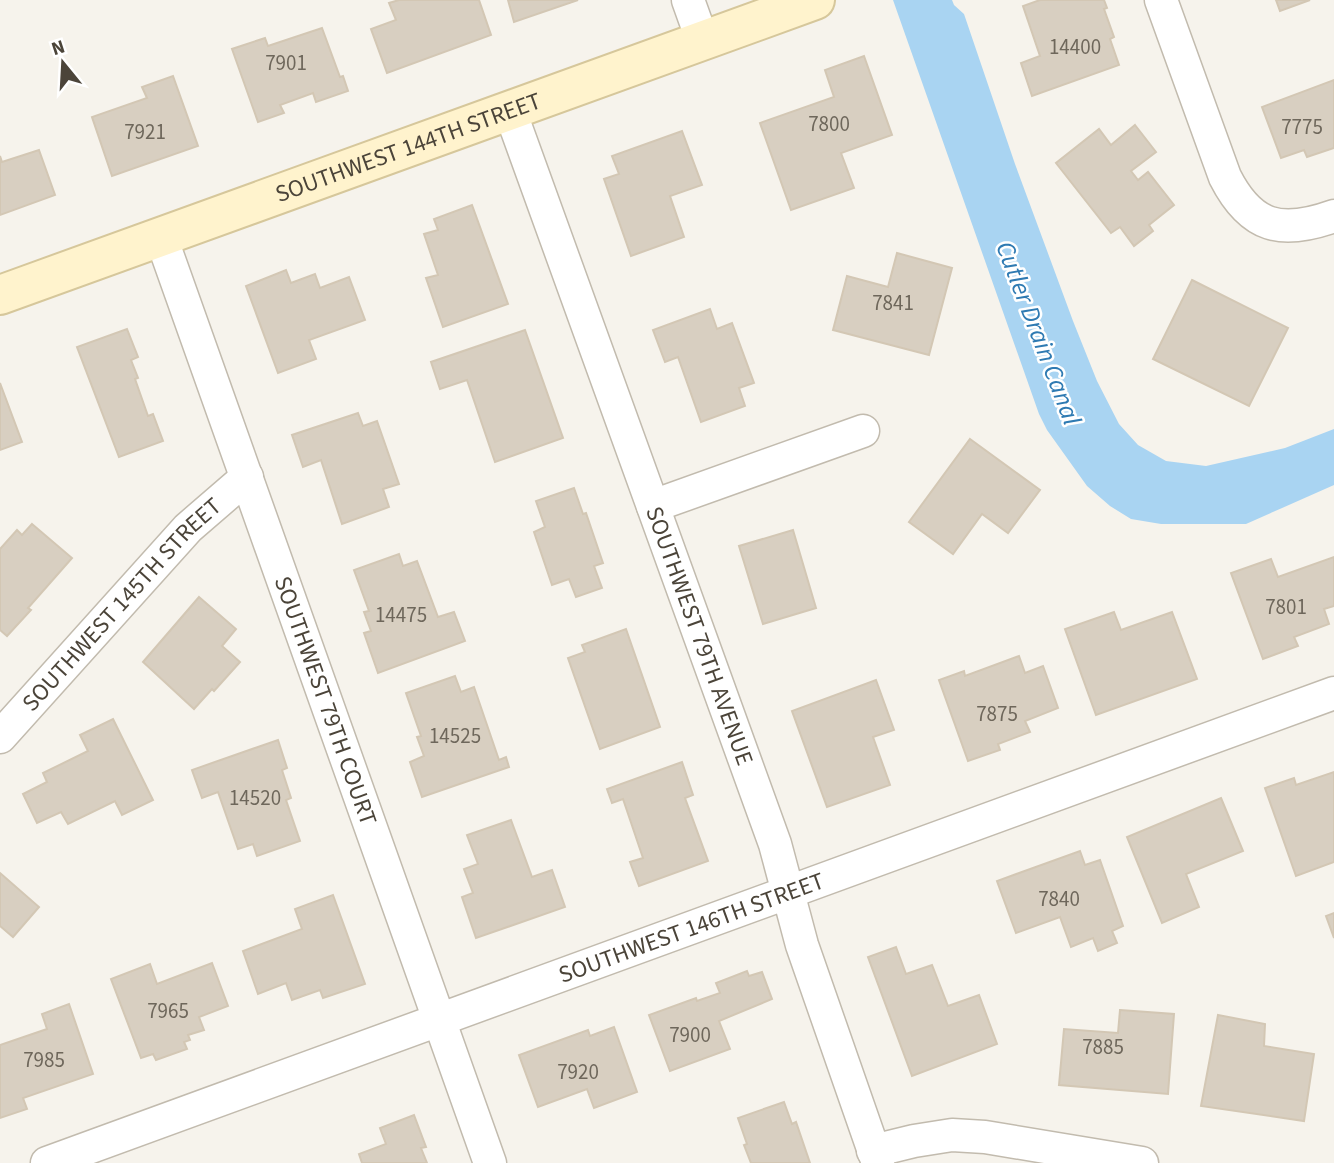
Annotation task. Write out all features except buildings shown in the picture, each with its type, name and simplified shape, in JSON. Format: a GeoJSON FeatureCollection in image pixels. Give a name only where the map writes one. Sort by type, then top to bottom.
{"type":"FeatureCollection","features":[{"type":"Feature","properties":{"kind":"street"},"geometry":{"type":"LineString","coordinates":[[688,0],[703,42]]}},
{"type":"Feature","properties":{"kind":"street","name":"SOUTHWEST 144TH STREET"},"geometry":{"type":"LineString","coordinates":[[0,295],[815,0]]}},
{"type":"Feature","properties":{"kind":"street"},"geometry":{"type":"LineString","coordinates":[[1161,0],[1225,177],[1234,194],[1260,220],[1279,225],[1304,224],[1334,216]]}},
{"type":"Feature","properties":{"kind":"street","name":"SOUTHWEST 79TH AVENUE"},"geometry":{"type":"LineString","coordinates":[[510,111],[775,844],[802,945],[876,1157]]}},
{"type":"Feature","properties":{"kind":"street","name":"SOUTHWEST 79TH COURT"},"geometry":{"type":"LineString","coordinates":[[161,237],[490,1163]]}},
{"type":"Feature","properties":{"kind":"street"},"geometry":{"type":"LineString","coordinates":[[653,506],[863,431]]}},
{"type":"Feature","properties":{"kind":"street","name":"SOUTHWEST 145TH STREET"},"geometry":{"type":"LineString","coordinates":[[0,737],[188,528],[247,477]]}},
{"type":"Feature","properties":{"kind":"street","name":"SOUTHWEST 146TH STREET"},"geometry":{"type":"LineString","coordinates":[[47,1163],[1334,693]]}},
{"type":"Feature","properties":{"kind":"street"},"geometry":{"type":"LineString","coordinates":[[876,1157],[914,1141],[952,1135],[985,1136],[1142,1163]]}},
{"type":"Feature","properties":{"kind":"water","name":"Cutler Drain Canal"},"geometry":{"type":"Polygon","coordinates":[[[893,0],[952,0],[964,14],[1015,164],[1097,381],[1119,424],[1138,445],[1166,461],[1206,466],[1285,448],[1334,429],[1334,485],[1246,524],[1161,524],[1131,519],[1110,506],[1087,486],[1047,430],[1039,414],[893,0]]]}}]}
